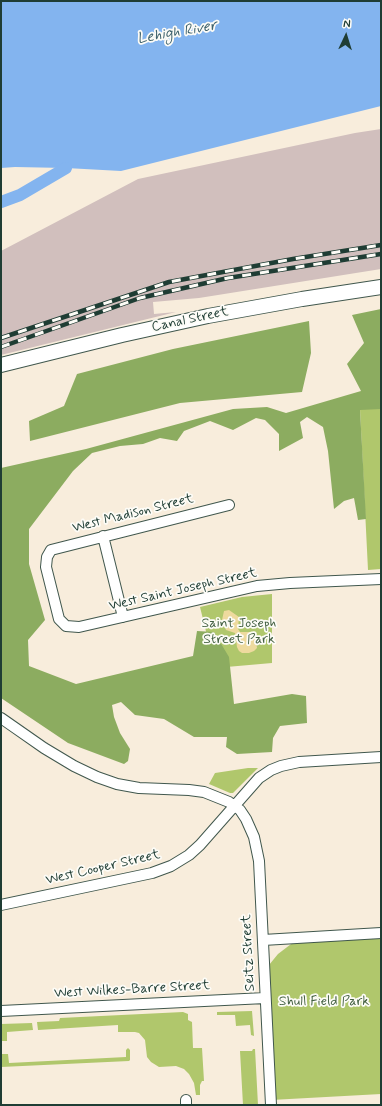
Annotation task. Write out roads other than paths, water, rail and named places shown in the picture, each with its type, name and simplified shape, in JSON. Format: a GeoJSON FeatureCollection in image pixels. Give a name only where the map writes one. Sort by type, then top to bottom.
{"type":"FeatureCollection","features":[{"type":"Feature","properties":{"kind":"street","name":"Canal Street"},"geometry":{"type":"LineString","coordinates":[[1,365],[208,316],[302,299],[381,287]]}},
{"type":"Feature","properties":{"kind":"street","name":"West Madison Street"},"geometry":{"type":"LineString","coordinates":[[47,556],[54,549],[229,504]]}},
{"type":"Feature","properties":{"kind":"street"},"geometry":{"type":"LineString","coordinates":[[103,536],[124,617]]}},
{"type":"Feature","properties":{"kind":"street","name":"West Saint Joseph Street"},"geometry":{"type":"LineString","coordinates":[[47,556],[46,567],[57,616],[62,624],[70,627],[79,627],[257,586],[381,579]]}},
{"type":"Feature","properties":{"kind":"street"},"geometry":{"type":"LineString","coordinates":[[1,718],[44,748],[74,766],[107,780],[139,788],[193,790],[204,792],[219,797],[235,806]]}},
{"type":"Feature","properties":{"kind":"street","name":"West Cooper Street"},"geometry":{"type":"LineString","coordinates":[[1,905],[152,873],[166,868],[195,850],[259,778],[271,770],[281,766],[299,762],[381,757]]}},
{"type":"Feature","properties":{"kind":"street","name":"Seitz Street"},"geometry":{"type":"LineString","coordinates":[[235,806],[242,812],[248,822],[257,844],[271,1105]]}},
{"type":"Feature","properties":{"kind":"street"},"geometry":{"type":"LineString","coordinates":[[263,940],[381,933]]}},
{"type":"Feature","properties":{"kind":"street","name":"West Wilkes-Barre Street"},"geometry":{"type":"LineString","coordinates":[[1,1011],[265,998]]}},
{"type":"Feature","properties":{"kind":"water","name":"Lehigh River"},"geometry":{"type":"Polygon","coordinates":[[[1,1],[381,1],[381,106],[121,171],[66,168],[1,168],[1,1]]]}},
{"type":"Feature","properties":{"kind":"waterway"},"geometry":{"type":"LineString","coordinates":[[1,202],[20,195],[66,168]]}},
{"type":"Feature","properties":{"kind":"railway"},"geometry":{"type":"LineString","coordinates":[[1,338],[169,282],[293,259],[381,245]]}},
{"type":"Feature","properties":{"kind":"railway"},"geometry":{"type":"LineString","coordinates":[[1,347],[140,298],[228,278],[381,254]]}},
{"type":"Feature","properties":{"kind":"park label","name":"Saint Joseph Street Park"},"geometry":{"type":"Point","coordinates":[239,632]}},
{"type":"Feature","properties":{"kind":"park label","name":"Shull Field Park"},"geometry":{"type":"Point","coordinates":[324,1002]}}]}
